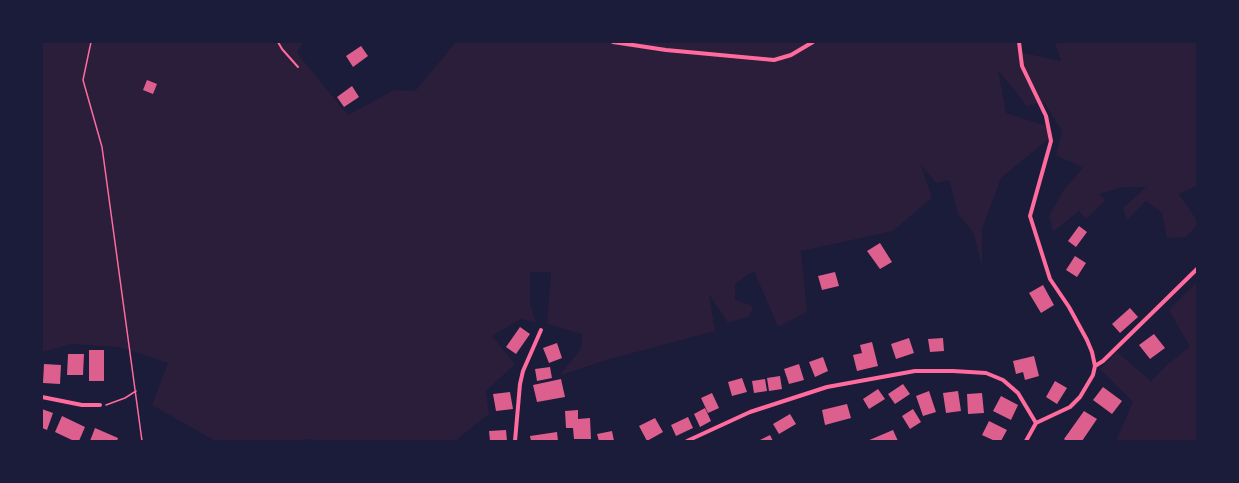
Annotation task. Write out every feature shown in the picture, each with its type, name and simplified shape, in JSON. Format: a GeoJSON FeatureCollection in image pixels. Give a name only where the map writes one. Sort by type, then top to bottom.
{"type":"FeatureCollection","features":[{"type":"Feature","properties":{"kind":"street"},"geometry":{"type":"LineString","coordinates":[[613,42],[666,50],[774,60],[791,55],[813,42]]}},
{"type":"Feature","properties":{"kind":"street"},"geometry":{"type":"LineString","coordinates":[[1019,42],[1022,66],[1046,116],[1051,141],[1030,216],[1050,279],[1069,307],[1087,340],[1095,366],[1093,375],[1080,397],[1070,407],[1036,423],[1026,441]]}},
{"type":"Feature","properties":{"kind":"street"},"geometry":{"type":"LineString","coordinates":[[1095,366],[1103,361],[1197,269]]}},
{"type":"Feature","properties":{"kind":"street"},"geometry":{"type":"LineString","coordinates":[[515,441],[520,384],[523,371],[541,330]]}},
{"type":"Feature","properties":{"kind":"street"},"geometry":{"type":"LineString","coordinates":[[687,441],[750,412],[827,387],[915,371],[986,373],[1003,380],[1018,393],[1036,423]]}},
{"type":"Feature","properties":{"kind":"street"},"geometry":{"type":"LineString","coordinates":[[42,397],[82,405],[100,405]]}},
{"type":"Feature","properties":{"kind":"lane"},"geometry":{"type":"LineString","coordinates":[[278,42],[282,49],[298,67]]}},
{"type":"Feature","properties":{"kind":"path"},"geometry":{"type":"LineString","coordinates":[[91,42],[83,80],[102,147],[142,441]]}},
{"type":"Feature","properties":{"kind":"path"},"geometry":{"type":"LineString","coordinates":[[100,405],[125,398],[136,391]]}},
{"type":"Feature","properties":{"kind":"shaded area"},"geometry":{"type":"Polygon","coordinates":[[[42,42],[303,42],[297,53],[348,115],[394,90],[415,91],[456,42],[1016,42],[1019,52],[1061,61],[1055,42],[1197,42],[1197,186],[1179,194],[1197,221],[1197,225],[1186,237],[1167,238],[1162,213],[1146,201],[1127,220],[1123,208],[1146,187],[1123,187],[1099,194],[1106,200],[1086,219],[1079,211],[1053,232],[1049,216],[1063,191],[1083,168],[1056,155],[1062,131],[1044,102],[1027,106],[998,70],[1006,113],[1047,126],[1051,137],[1001,178],[982,229],[982,266],[973,232],[958,214],[949,180],[936,183],[921,165],[932,198],[893,231],[801,251],[807,312],[778,327],[754,271],[735,284],[735,300],[753,306],[750,316],[728,323],[709,294],[715,331],[603,361],[559,376],[581,349],[582,334],[547,324],[551,272],[530,272],[530,304],[536,322],[521,319],[492,336],[515,364],[486,391],[489,414],[455,441],[312,441],[311,439],[289,441],[215,441],[152,405],[168,363],[119,347],[72,344],[42,352],[42,42]]]}},
{"type":"Feature","properties":{"kind":"shaded area"},"geometry":{"type":"Polygon","coordinates":[[[1197,282],[1197,441],[1116,441],[1133,402],[1100,369],[1117,352],[1151,381],[1169,363],[1190,347],[1169,310],[1197,282]]]}},
{"type":"Feature","properties":{"kind":"building"},"geometry":{"type":"Polygon","coordinates":[[[361,46],[368,56],[353,67],[346,56],[361,46]]]}},
{"type":"Feature","properties":{"kind":"building"},"geometry":{"type":"Polygon","coordinates":[[[147,80],[157,84],[153,94],[143,90],[147,80]]]}},
{"type":"Feature","properties":{"kind":"building"},"geometry":{"type":"Polygon","coordinates":[[[352,86],[359,97],[344,107],[337,97],[352,86]]]}},
{"type":"Feature","properties":{"kind":"building"},"geometry":{"type":"Polygon","coordinates":[[[1079,226],[1087,232],[1076,247],[1068,241],[1079,226]]]}},
{"type":"Feature","properties":{"kind":"building"},"geometry":{"type":"Polygon","coordinates":[[[880,243],[892,262],[880,269],[867,251],[880,243]]]}},
{"type":"Feature","properties":{"kind":"building"},"geometry":{"type":"Polygon","coordinates":[[[1075,256],[1086,263],[1077,277],[1066,270],[1075,256]]]}},
{"type":"Feature","properties":{"kind":"building"},"geometry":{"type":"Polygon","coordinates":[[[835,272],[839,286],[822,290],[818,276],[835,272]]]}},
{"type":"Feature","properties":{"kind":"building"},"geometry":{"type":"Polygon","coordinates":[[[1043,285],[1054,305],[1041,313],[1029,293],[1043,285]]]}},
{"type":"Feature","properties":{"kind":"building"},"geometry":{"type":"Polygon","coordinates":[[[1130,308],[1138,317],[1120,333],[1112,324],[1130,308]]]}},
{"type":"Feature","properties":{"kind":"building"},"geometry":{"type":"Polygon","coordinates":[[[520,327],[530,334],[516,354],[506,347],[520,327]]]}},
{"type":"Feature","properties":{"kind":"building"},"geometry":{"type":"Polygon","coordinates":[[[1154,334],[1165,348],[1150,359],[1139,345],[1154,334]]]}},
{"type":"Feature","properties":{"kind":"building"},"geometry":{"type":"Polygon","coordinates":[[[909,338],[914,353],[896,359],[891,344],[909,338]]]}},
{"type":"Feature","properties":{"kind":"building"},"geometry":{"type":"Polygon","coordinates":[[[943,338],[944,351],[930,352],[928,339],[943,338]]]}},
{"type":"Feature","properties":{"kind":"building"},"geometry":{"type":"Polygon","coordinates":[[[872,342],[878,366],[857,371],[853,355],[862,353],[860,345],[872,342]]]}},
{"type":"Feature","properties":{"kind":"building"},"geometry":{"type":"Polygon","coordinates":[[[557,343],[562,358],[549,363],[543,348],[557,343]]]}},
{"type":"Feature","properties":{"kind":"building"},"geometry":{"type":"Polygon","coordinates":[[[89,350],[104,350],[104,381],[89,381],[89,350]]]}},
{"type":"Feature","properties":{"kind":"building"},"geometry":{"type":"Polygon","coordinates":[[[68,354],[84,354],[83,375],[67,375],[68,354]]]}},
{"type":"Feature","properties":{"kind":"building"},"geometry":{"type":"Polygon","coordinates":[[[1034,356],[1039,376],[1025,380],[1023,372],[1016,374],[1013,361],[1034,356]]]}},
{"type":"Feature","properties":{"kind":"building"},"geometry":{"type":"Polygon","coordinates":[[[823,357],[828,371],[815,377],[809,362],[823,357]]]}},
{"type":"Feature","properties":{"kind":"building"},"geometry":{"type":"Polygon","coordinates":[[[44,364],[61,365],[60,384],[43,383],[44,364]]]}},
{"type":"Feature","properties":{"kind":"building"},"geometry":{"type":"Polygon","coordinates":[[[799,364],[804,380],[789,384],[784,369],[799,364]]]}},
{"type":"Feature","properties":{"kind":"building"},"geometry":{"type":"Polygon","coordinates":[[[550,367],[552,378],[537,381],[535,369],[550,367]]]}},
{"type":"Feature","properties":{"kind":"building"},"geometry":{"type":"Polygon","coordinates":[[[780,376],[782,389],[769,391],[767,378],[780,376]]]}},
{"type":"Feature","properties":{"kind":"building"},"geometry":{"type":"Polygon","coordinates":[[[742,378],[747,392],[732,396],[728,382],[742,378]]]}},
{"type":"Feature","properties":{"kind":"building"},"geometry":{"type":"Polygon","coordinates":[[[561,379],[565,397],[537,402],[533,385],[561,379]]]}},
{"type":"Feature","properties":{"kind":"building"},"geometry":{"type":"Polygon","coordinates":[[[765,379],[767,391],[754,393],[752,381],[765,379]]]}},
{"type":"Feature","properties":{"kind":"building"},"geometry":{"type":"Polygon","coordinates":[[[1055,381],[1067,388],[1057,404],[1046,397],[1055,381]]]}},
{"type":"Feature","properties":{"kind":"building"},"geometry":{"type":"Polygon","coordinates":[[[903,384],[910,394],[895,404],[888,394],[903,384]]]}},
{"type":"Feature","properties":{"kind":"building"},"geometry":{"type":"Polygon","coordinates":[[[1103,387],[1122,401],[1112,414],[1093,400],[1103,387]]]}},
{"type":"Feature","properties":{"kind":"building"},"geometry":{"type":"Polygon","coordinates":[[[878,389],[885,399],[869,409],[863,399],[878,389]]]}},
{"type":"Feature","properties":{"kind":"building"},"geometry":{"type":"Polygon","coordinates":[[[929,391],[936,412],[923,416],[916,396],[929,391]]]}},
{"type":"Feature","properties":{"kind":"building"},"geometry":{"type":"Polygon","coordinates":[[[958,391],[961,411],[946,413],[943,393],[958,391]]]}},
{"type":"Feature","properties":{"kind":"building"},"geometry":{"type":"Polygon","coordinates":[[[510,392],[513,409],[496,411],[493,394],[510,392]]]}},
{"type":"Feature","properties":{"kind":"building"},"geometry":{"type":"Polygon","coordinates":[[[712,393],[719,408],[708,413],[701,398],[712,393]]]}},
{"type":"Feature","properties":{"kind":"building"},"geometry":{"type":"Polygon","coordinates":[[[982,393],[984,413],[968,414],[967,394],[982,393]]]}},
{"type":"Feature","properties":{"kind":"building"},"geometry":{"type":"Polygon","coordinates":[[[1001,396],[1018,405],[1011,420],[993,411],[1001,396]]]}},
{"type":"Feature","properties":{"kind":"building"},"geometry":{"type":"Polygon","coordinates":[[[847,404],[851,418],[825,425],[822,410],[847,404]]]}},
{"type":"Feature","properties":{"kind":"building"},"geometry":{"type":"Polygon","coordinates":[[[705,408],[711,421],[700,427],[694,414],[705,408]]]}},
{"type":"Feature","properties":{"kind":"building"},"geometry":{"type":"Polygon","coordinates":[[[42,409],[53,413],[47,430],[42,428],[42,409]]]}},
{"type":"Feature","properties":{"kind":"building"},"geometry":{"type":"Polygon","coordinates":[[[913,409],[921,422],[910,429],[902,416],[913,409]]]}},
{"type":"Feature","properties":{"kind":"building"},"geometry":{"type":"Polygon","coordinates":[[[578,410],[578,419],[590,418],[591,439],[574,439],[573,428],[566,428],[565,411],[578,410]]]}},
{"type":"Feature","properties":{"kind":"building"},"geometry":{"type":"Polygon","coordinates":[[[1084,411],[1097,419],[1082,441],[1066,441],[1064,439],[1084,411]]]}},
{"type":"Feature","properties":{"kind":"building"},"geometry":{"type":"Polygon","coordinates":[[[790,414],[796,424],[779,434],[773,424],[790,414]]]}},
{"type":"Feature","properties":{"kind":"building"},"geometry":{"type":"Polygon","coordinates":[[[62,416],[85,427],[79,441],[74,441],[55,432],[62,416]]]}},
{"type":"Feature","properties":{"kind":"building"},"geometry":{"type":"Polygon","coordinates":[[[688,417],[693,428],[676,436],[671,425],[688,417]]]}},
{"type":"Feature","properties":{"kind":"building"},"geometry":{"type":"Polygon","coordinates":[[[655,418],[663,432],[647,441],[639,426],[655,418]]]}},
{"type":"Feature","properties":{"kind":"building"},"geometry":{"type":"Polygon","coordinates":[[[989,421],[1007,430],[1001,441],[995,441],[982,435],[989,421]]]}},
{"type":"Feature","properties":{"kind":"building"},"geometry":{"type":"Polygon","coordinates":[[[95,428],[118,438],[117,441],[90,441],[95,428]]]}},
{"type":"Feature","properties":{"kind":"building"},"geometry":{"type":"Polygon","coordinates":[[[506,430],[507,441],[490,441],[489,431],[506,430]]]}},
{"type":"Feature","properties":{"kind":"building"},"geometry":{"type":"Polygon","coordinates":[[[893,430],[898,441],[867,441],[893,430]]]}},
{"type":"Feature","properties":{"kind":"building"},"geometry":{"type":"Polygon","coordinates":[[[612,431],[614,441],[599,441],[597,434],[612,431]]]}},
{"type":"Feature","properties":{"kind":"building"},"geometry":{"type":"Polygon","coordinates":[[[557,432],[558,441],[531,441],[530,436],[557,432]]]}},
{"type":"Feature","properties":{"kind":"building"},"geometry":{"type":"Polygon","coordinates":[[[770,435],[773,441],[758,441],[770,435]]]}}]}
